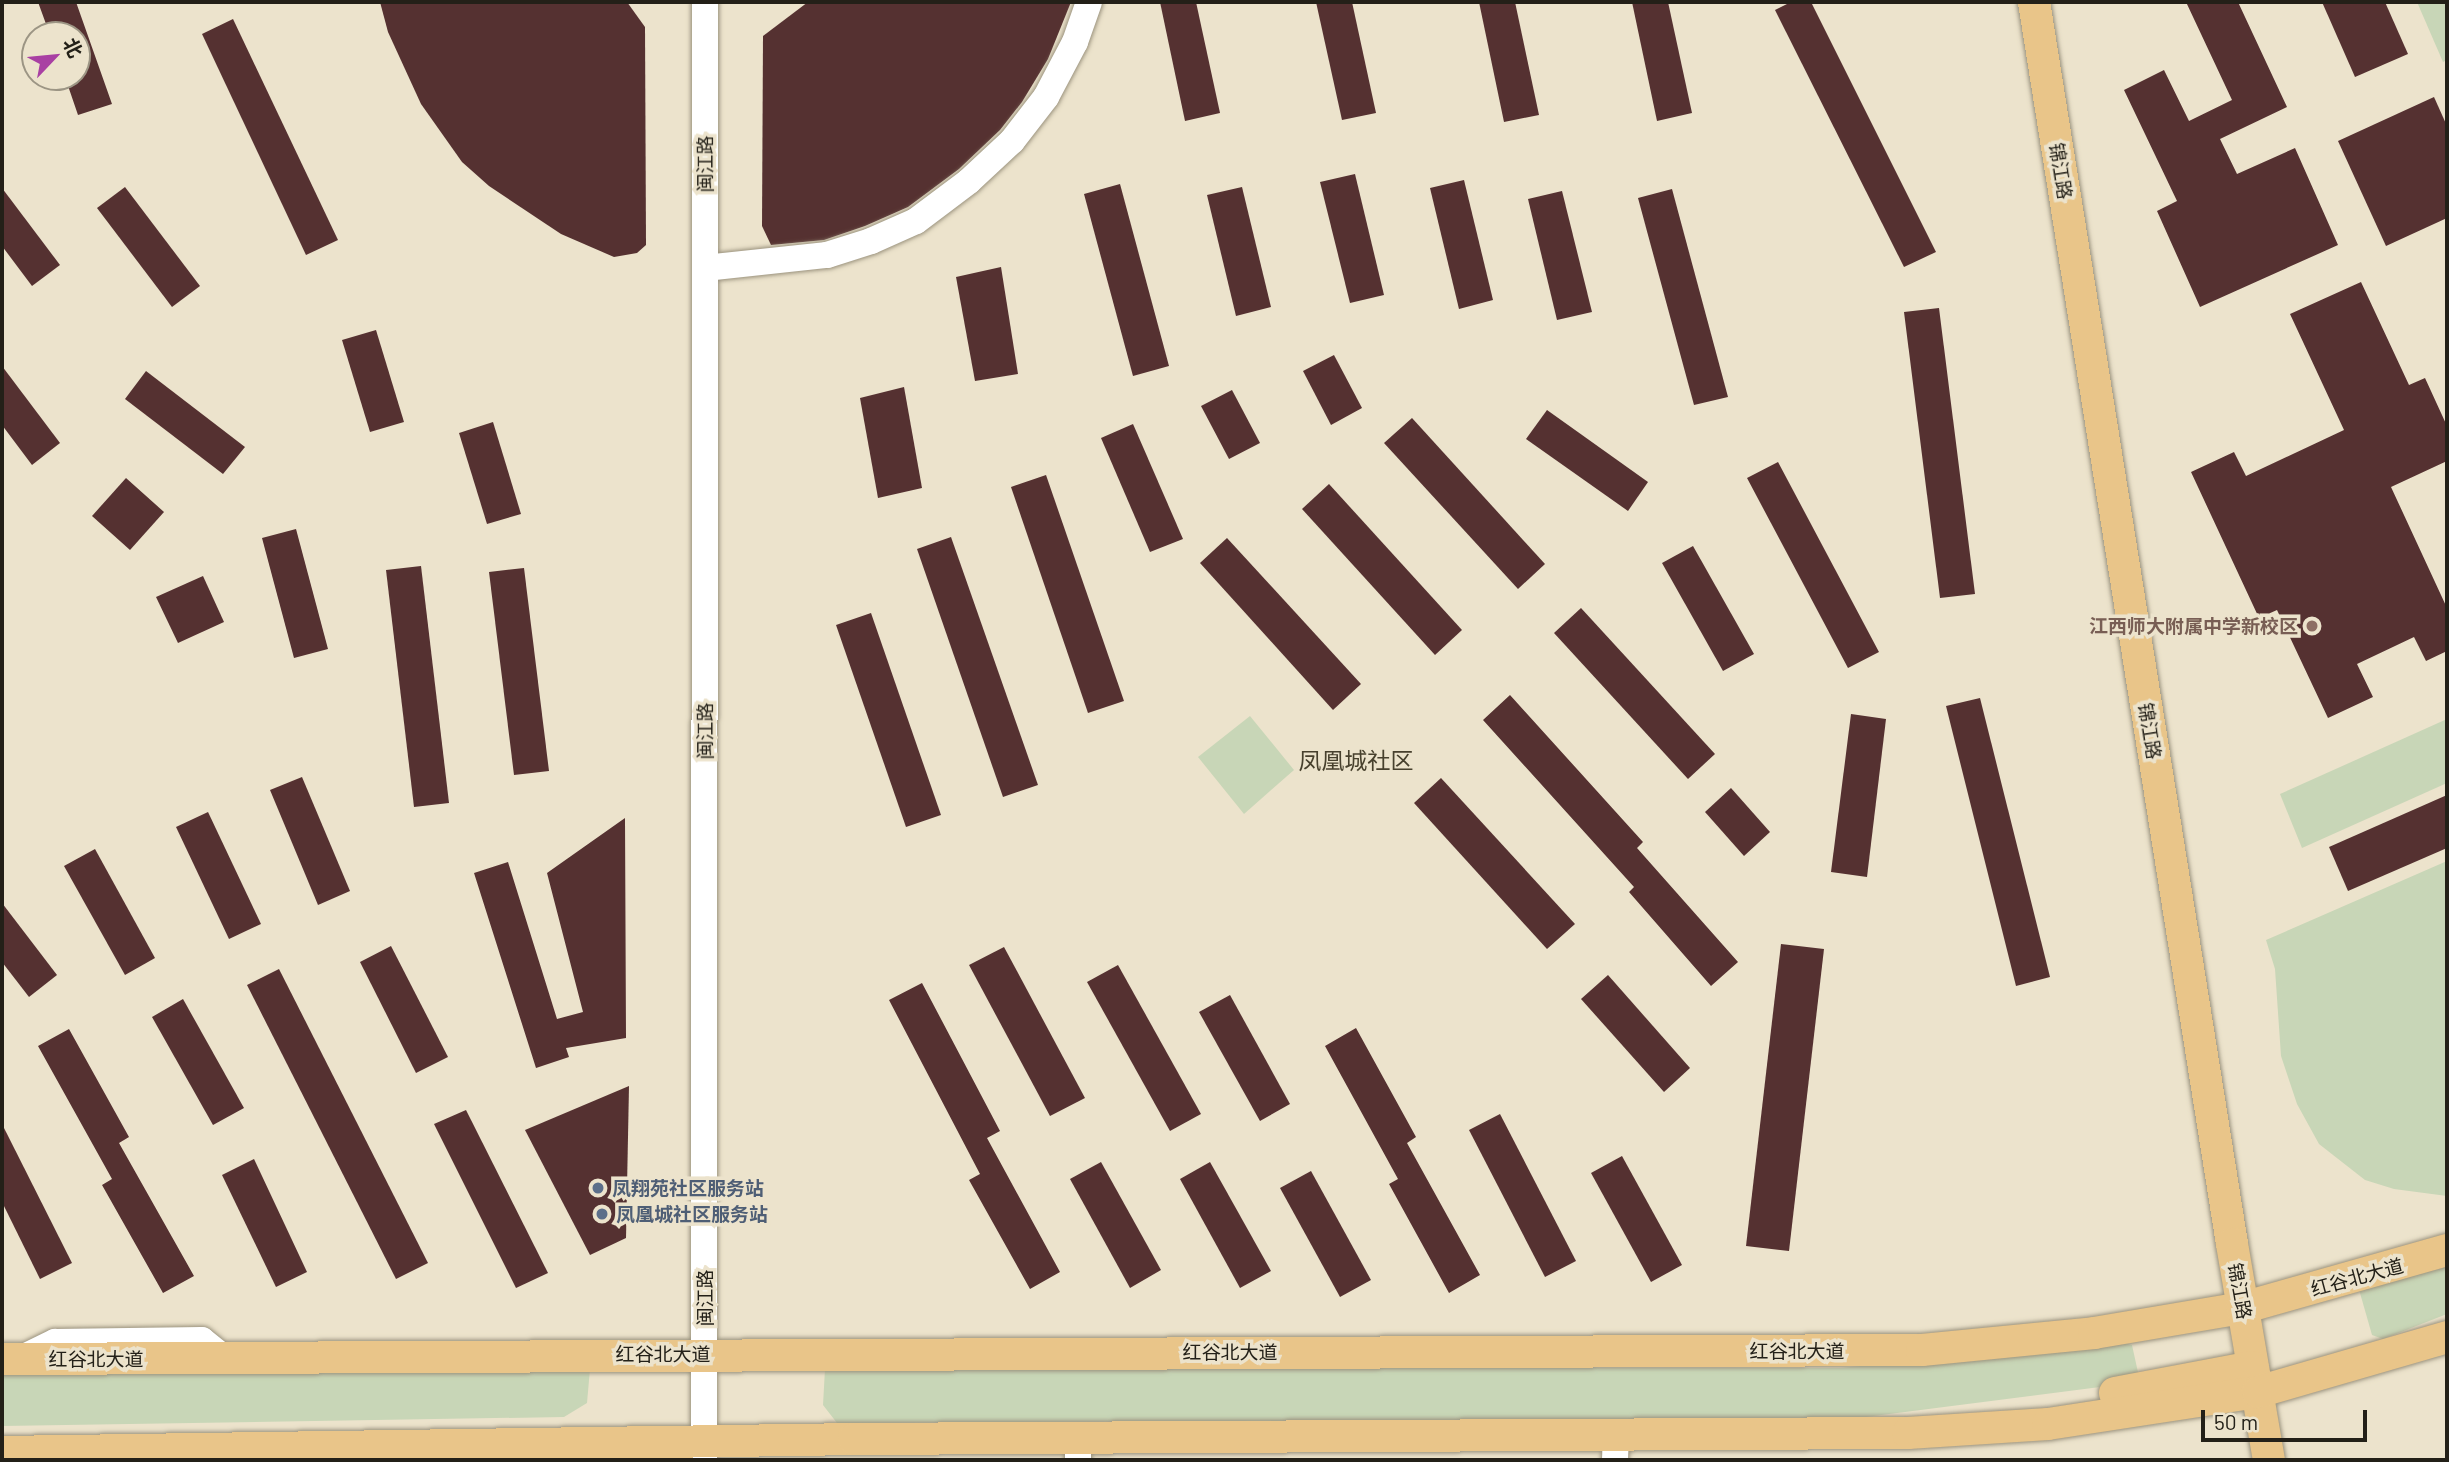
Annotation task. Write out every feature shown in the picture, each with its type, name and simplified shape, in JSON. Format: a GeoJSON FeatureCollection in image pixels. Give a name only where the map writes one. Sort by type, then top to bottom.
{"type":"FeatureCollection","features":[{"type":"Feature","properties":{"kind":"main road","name":"锦江路"},"geometry":{"type":"LineString","coordinates":[[2034,2],[2242,1308],[2270,1460]]}},
{"type":"Feature","properties":{"kind":"main road","name":"红谷北大道"},"geometry":{"type":"LineString","coordinates":[[11,1359],[1922,1350],[2094,1333],[2242,1308],[2447,1250]]}},
{"type":"Feature","properties":{"kind":"main road"},"geometry":{"type":"LineString","coordinates":[[2,1452],[1616,1448],[1908,1433],[2256,1379],[2447,1336]]}},
{"type":"Feature","properties":{"kind":"street","name":"闽江路"},"geometry":{"type":"LineString","coordinates":[[704,1451],[705,2]]}},
{"type":"Feature","properties":{"kind":"street"},"geometry":{"type":"LineString","coordinates":[[705,268],[827,255],[871,241],[916,221],[1012,141],[1046,97],[1075,41],[1088,2]]}},
{"type":"Feature","properties":{"kind":"green space"},"geometry":{"type":"Polygon","coordinates":[[[2417,2],[2447,2],[2447,60],[2443,62],[2417,2]]]}},
{"type":"Feature","properties":{"kind":"green space"},"geometry":{"type":"Polygon","coordinates":[[[1250,716],[1294,770],[1244,814],[1198,757],[1250,716]]]}},
{"type":"Feature","properties":{"kind":"green space"},"geometry":{"type":"Polygon","coordinates":[[[2447,719],[2447,783],[2302,848],[2280,794],[2447,719]]]}},
{"type":"Feature","properties":{"kind":"green space"},"geometry":{"type":"Polygon","coordinates":[[[2447,861],[2447,1196],[2394,1189],[2365,1180],[2319,1144],[2297,1104],[2281,1056],[2275,969],[2266,940],[2447,861]]]}},
{"type":"Feature","properties":{"kind":"green space"},"geometry":{"type":"Polygon","coordinates":[[[2447,1259],[2447,1314],[2383,1339],[2372,1335],[2358,1286],[2447,1259]]]}},
{"type":"Feature","properties":{"kind":"green space"},"geometry":{"type":"Polygon","coordinates":[[[2112,1340],[2132,1345],[2139,1377],[2131,1383],[1858,1418],[837,1423],[823,1405],[825,1369],[859,1367],[1841,1368],[2112,1340]]]}},
{"type":"Feature","properties":{"kind":"green space"},"geometry":{"type":"Polygon","coordinates":[[[2,1369],[590,1369],[587,1403],[564,1417],[2,1426],[2,1369]]]}},
{"type":"Feature","properties":{"kind":"building"},"geometry":{"type":"Polygon","coordinates":[[[38,2],[76,2],[83,21],[45,21],[38,2]]]}},
{"type":"Feature","properties":{"kind":"building"},"geometry":{"type":"Polygon","coordinates":[[[380,2],[627,2],[645,27],[646,245],[637,253],[614,257],[561,234],[489,186],[462,162],[421,104],[388,32],[380,2]]]}},
{"type":"Feature","properties":{"kind":"building"},"geometry":{"type":"Polygon","coordinates":[[[808,2],[1071,2],[1048,59],[1022,102],[1000,130],[959,169],[908,207],[865,226],[824,240],[771,245],[762,226],[763,36],[808,2]]]}},
{"type":"Feature","properties":{"kind":"building"},"geometry":{"type":"Polygon","coordinates":[[[1160,2],[1196,2],[1220,113],[1185,121],[1160,2]]]}},
{"type":"Feature","properties":{"kind":"building"},"geometry":{"type":"Polygon","coordinates":[[[1316,2],[1352,2],[1376,113],[1342,120],[1316,2]]]}},
{"type":"Feature","properties":{"kind":"building"},"geometry":{"type":"Polygon","coordinates":[[[1479,2],[1515,2],[1539,115],[1504,122],[1479,2]]]}},
{"type":"Feature","properties":{"kind":"building"},"geometry":{"type":"Polygon","coordinates":[[[1632,2],[1668,2],[1692,113],[1657,121],[1632,2]]]}},
{"type":"Feature","properties":{"kind":"building"},"geometry":{"type":"Polygon","coordinates":[[[1791,2],[1811,2],[1936,252],[1904,267],[1775,10],[1791,2]]]}},
{"type":"Feature","properties":{"kind":"building"},"geometry":{"type":"Polygon","coordinates":[[[2186,2],[2238,2],[2287,107],[2220,139],[2237,174],[2295,148],[2338,245],[2200,307],[2157,211],[2177,201],[2124,90],[2164,70],[2189,121],[2232,100],[2186,2]]]}},
{"type":"Feature","properties":{"kind":"building"},"geometry":{"type":"Polygon","coordinates":[[[2322,2],[2385,2],[2408,54],[2355,77],[2322,2]]]}},
{"type":"Feature","properties":{"kind":"building"},"geometry":{"type":"Polygon","coordinates":[[[233,19],[338,240],[306,255],[202,34],[233,19]]]}},
{"type":"Feature","properties":{"kind":"building"},"geometry":{"type":"Polygon","coordinates":[[[91,44],[112,104],[78,115],[70,91],[91,91],[91,44]]]}},
{"type":"Feature","properties":{"kind":"building"},"geometry":{"type":"Polygon","coordinates":[[[2434,97],[2447,126],[2447,218],[2386,246],[2338,141],[2434,97]]]}},
{"type":"Feature","properties":{"kind":"building"},"geometry":{"type":"Polygon","coordinates":[[[1355,174],[1384,295],[1350,303],[1320,182],[1355,174]]]}},
{"type":"Feature","properties":{"kind":"building"},"geometry":{"type":"Polygon","coordinates":[[[1464,180],[1493,300],[1459,309],[1430,188],[1464,180]]]}},
{"type":"Feature","properties":{"kind":"building"},"geometry":{"type":"Polygon","coordinates":[[[1120,184],[1169,366],[1133,376],[1084,194],[1120,184]]]}},
{"type":"Feature","properties":{"kind":"building"},"geometry":{"type":"Polygon","coordinates":[[[125,187],[200,286],[172,307],[97,208],[125,187]]]}},
{"type":"Feature","properties":{"kind":"building"},"geometry":{"type":"Polygon","coordinates":[[[1242,187],[1271,307],[1236,316],[1207,195],[1242,187]]]}},
{"type":"Feature","properties":{"kind":"building"},"geometry":{"type":"Polygon","coordinates":[[[2,188],[60,265],[32,286],[2,246],[2,188]]]}},
{"type":"Feature","properties":{"kind":"building"},"geometry":{"type":"Polygon","coordinates":[[[1672,189],[1728,397],[1694,405],[1638,198],[1672,189]]]}},
{"type":"Feature","properties":{"kind":"building"},"geometry":{"type":"Polygon","coordinates":[[[1562,191],[1592,312],[1557,320],[1528,199],[1562,191]]]}},
{"type":"Feature","properties":{"kind":"building"},"geometry":{"type":"Polygon","coordinates":[[[1001,267],[1018,374],[975,381],[956,277],[1001,267]]]}},
{"type":"Feature","properties":{"kind":"building"},"geometry":{"type":"Polygon","coordinates":[[[2361,282],[2409,385],[2425,378],[2447,426],[2447,461],[2391,487],[2447,608],[2447,651],[2426,661],[2414,637],[2357,664],[2373,697],[2328,718],[2277,610],[2259,618],[2191,472],[2234,452],[2246,476],[2344,430],[2290,314],[2361,282]]]}},
{"type":"Feature","properties":{"kind":"building"},"geometry":{"type":"Polygon","coordinates":[[[1939,308],[1975,594],[1940,598],[1904,312],[1939,308]]]}},
{"type":"Feature","properties":{"kind":"building"},"geometry":{"type":"Polygon","coordinates":[[[376,330],[404,422],[370,432],[342,340],[376,330]]]}},
{"type":"Feature","properties":{"kind":"building"},"geometry":{"type":"Polygon","coordinates":[[[1334,355],[1362,408],[1331,425],[1303,371],[1334,355]]]}},
{"type":"Feature","properties":{"kind":"building"},"geometry":{"type":"Polygon","coordinates":[[[2,366],[60,443],[32,465],[2,425],[2,366]]]}},
{"type":"Feature","properties":{"kind":"building"},"geometry":{"type":"Polygon","coordinates":[[[146,371],[245,447],[223,474],[125,399],[146,371]]]}},
{"type":"Feature","properties":{"kind":"building"},"geometry":{"type":"Polygon","coordinates":[[[904,387],[922,488],[878,498],[860,398],[904,387]]]}},
{"type":"Feature","properties":{"kind":"building"},"geometry":{"type":"Polygon","coordinates":[[[1232,390],[1260,443],[1229,459],[1201,406],[1232,390]]]}},
{"type":"Feature","properties":{"kind":"building"},"geometry":{"type":"Polygon","coordinates":[[[1547,410],[1648,482],[1628,511],[1526,439],[1547,410]]]}},
{"type":"Feature","properties":{"kind":"building"},"geometry":{"type":"Polygon","coordinates":[[[1412,418],[1545,564],[1518,589],[1384,443],[1412,418]]]}},
{"type":"Feature","properties":{"kind":"building"},"geometry":{"type":"Polygon","coordinates":[[[493,422],[521,514],[487,524],[459,433],[493,422]]]}},
{"type":"Feature","properties":{"kind":"building"},"geometry":{"type":"Polygon","coordinates":[[[1133,424],[1183,539],[1150,552],[1101,438],[1133,424]]]}},
{"type":"Feature","properties":{"kind":"building"},"geometry":{"type":"Polygon","coordinates":[[[1778,462],[1879,652],[1848,668],[1747,478],[1778,462]]]}},
{"type":"Feature","properties":{"kind":"building"},"geometry":{"type":"Polygon","coordinates":[[[1046,475],[1124,701],[1088,713],[1011,487],[1046,475]]]}},
{"type":"Feature","properties":{"kind":"building"},"geometry":{"type":"Polygon","coordinates":[[[126,478],[164,512],[130,550],[92,516],[126,478]]]}},
{"type":"Feature","properties":{"kind":"building"},"geometry":{"type":"Polygon","coordinates":[[[1329,484],[1462,630],[1435,655],[1302,509],[1329,484]]]}},
{"type":"Feature","properties":{"kind":"building"},"geometry":{"type":"Polygon","coordinates":[[[296,529],[328,649],[294,658],[262,538],[296,529]]]}},
{"type":"Feature","properties":{"kind":"building"},"geometry":{"type":"Polygon","coordinates":[[[951,537],[1038,785],[1003,797],[917,549],[951,537]]]}},
{"type":"Feature","properties":{"kind":"building"},"geometry":{"type":"Polygon","coordinates":[[[1227,538],[1361,684],[1333,710],[1200,563],[1227,538]]]}},
{"type":"Feature","properties":{"kind":"building"},"geometry":{"type":"Polygon","coordinates":[[[1693,546],[1754,654],[1723,671],[1662,563],[1693,546]]]}},
{"type":"Feature","properties":{"kind":"building"},"geometry":{"type":"Polygon","coordinates":[[[421,566],[449,803],[414,807],[386,570],[421,566]]]}},
{"type":"Feature","properties":{"kind":"building"},"geometry":{"type":"Polygon","coordinates":[[[524,568],[549,771],[514,775],[489,572],[524,568]]]}},
{"type":"Feature","properties":{"kind":"building"},"geometry":{"type":"Polygon","coordinates":[[[203,576],[224,622],[178,643],[156,597],[203,576]]]}},
{"type":"Feature","properties":{"kind":"building"},"geometry":{"type":"Polygon","coordinates":[[[1581,608],[1715,754],[1688,779],[1554,633],[1581,608]]]}},
{"type":"Feature","properties":{"kind":"building"},"geometry":{"type":"Polygon","coordinates":[[[871,613],[941,815],[906,827],[836,625],[871,613]]]}},
{"type":"Feature","properties":{"kind":"building"},"geometry":{"type":"Polygon","coordinates":[[[1510,695],[1643,842],[1637,848],[1738,962],[1711,986],[1629,892],[1634,887],[1483,720],[1510,695]]]}},
{"type":"Feature","properties":{"kind":"building"},"geometry":{"type":"Polygon","coordinates":[[[1980,698],[2050,977],[2016,986],[1946,706],[1980,698]]]}},
{"type":"Feature","properties":{"kind":"building"},"geometry":{"type":"Polygon","coordinates":[[[1851,714],[1886,719],[1867,877],[1831,872],[1851,714]]]}},
{"type":"Feature","properties":{"kind":"building"},"geometry":{"type":"Polygon","coordinates":[[[302,777],[350,891],[318,905],[270,790],[302,777]]]}},
{"type":"Feature","properties":{"kind":"building"},"geometry":{"type":"Polygon","coordinates":[[[1441,778],[1575,924],[1547,949],[1414,803],[1441,778]]]}},
{"type":"Feature","properties":{"kind":"building"},"geometry":{"type":"Polygon","coordinates":[[[1731,788],[1770,832],[1744,856],[1705,812],[1731,788]]]}},
{"type":"Feature","properties":{"kind":"building"},"geometry":{"type":"Polygon","coordinates":[[[2447,795],[2447,848],[2348,891],[2329,847],[2447,795]]]}},
{"type":"Feature","properties":{"kind":"building"},"geometry":{"type":"Polygon","coordinates":[[[208,812],[261,924],[229,939],[176,827],[208,812]]]}},
{"type":"Feature","properties":{"kind":"building"},"geometry":{"type":"Polygon","coordinates":[[[625,818],[626,1038],[566,1048],[569,1057],[536,1068],[474,873],[508,862],[557,1019],[583,1012],[547,873],[625,818]]]}},
{"type":"Feature","properties":{"kind":"building"},"geometry":{"type":"Polygon","coordinates":[[[95,849],[155,958],[125,975],[64,866],[95,849]]]}},
{"type":"Feature","properties":{"kind":"building"},"geometry":{"type":"Polygon","coordinates":[[[2,903],[57,975],[29,997],[2,962],[2,903]]]}},
{"type":"Feature","properties":{"kind":"building"},"geometry":{"type":"Polygon","coordinates":[[[1781,944],[1824,949],[1789,1251],[1746,1246],[1781,944]]]}},
{"type":"Feature","properties":{"kind":"building"},"geometry":{"type":"Polygon","coordinates":[[[391,946],[448,1057],[416,1073],[360,962],[391,946]]]}},
{"type":"Feature","properties":{"kind":"building"},"geometry":{"type":"Polygon","coordinates":[[[1004,947],[1085,1098],[1050,1116],[969,965],[1004,947]]]}},
{"type":"Feature","properties":{"kind":"building"},"geometry":{"type":"Polygon","coordinates":[[[1118,965],[1201,1114],[1170,1131],[1087,982],[1118,965]]]}},
{"type":"Feature","properties":{"kind":"building"},"geometry":{"type":"Polygon","coordinates":[[[279,969],[428,1263],[396,1279],[247,985],[279,969]]]}},
{"type":"Feature","properties":{"kind":"building"},"geometry":{"type":"Polygon","coordinates":[[[1608,975],[1690,1068],[1664,1092],[1581,999],[1608,975]]]}},
{"type":"Feature","properties":{"kind":"building"},"geometry":{"type":"Polygon","coordinates":[[[922,983],[1000,1131],[987,1138],[1060,1272],[1030,1289],[969,1180],[980,1174],[889,1000],[922,983]]]}},
{"type":"Feature","properties":{"kind":"building"},"geometry":{"type":"Polygon","coordinates":[[[1230,995],[1290,1104],[1260,1121],[1199,1012],[1230,995]]]}},
{"type":"Feature","properties":{"kind":"building"},"geometry":{"type":"Polygon","coordinates":[[[183,999],[244,1108],[213,1125],[152,1017],[183,999]]]}},
{"type":"Feature","properties":{"kind":"building"},"geometry":{"type":"Polygon","coordinates":[[[1356,1028],[1416,1137],[1407,1143],[1480,1275],[1449,1293],[1389,1184],[1398,1179],[1325,1046],[1356,1028]]]}},
{"type":"Feature","properties":{"kind":"building"},"geometry":{"type":"Polygon","coordinates":[[[69,1029],[129,1137],[119,1143],[194,1276],[163,1293],[102,1185],[112,1179],[38,1046],[69,1029]]]}},
{"type":"Feature","properties":{"kind":"building"},"geometry":{"type":"Polygon","coordinates":[[[629,1086],[626,1238],[590,1255],[525,1130],[629,1086]]]}},
{"type":"Feature","properties":{"kind":"building"},"geometry":{"type":"Polygon","coordinates":[[[466,1110],[548,1273],[516,1288],[434,1124],[466,1110]]]}},
{"type":"Feature","properties":{"kind":"building"},"geometry":{"type":"Polygon","coordinates":[[[1500,1114],[1576,1261],[1545,1277],[1469,1130],[1500,1114]]]}},
{"type":"Feature","properties":{"kind":"building"},"geometry":{"type":"Polygon","coordinates":[[[2,1124],[72,1263],[40,1279],[2,1202],[2,1124]]]}},
{"type":"Feature","properties":{"kind":"building"},"geometry":{"type":"Polygon","coordinates":[[[1622,1156],[1682,1265],[1651,1282],[1591,1173],[1622,1156]]]}},
{"type":"Feature","properties":{"kind":"building"},"geometry":{"type":"Polygon","coordinates":[[[254,1159],[307,1272],[276,1287],[222,1175],[254,1159]]]}},
{"type":"Feature","properties":{"kind":"building"},"geometry":{"type":"Polygon","coordinates":[[[1101,1162],[1161,1270],[1130,1288],[1070,1179],[1101,1162]]]}},
{"type":"Feature","properties":{"kind":"building"},"geometry":{"type":"Polygon","coordinates":[[[1210,1162],[1271,1271],[1240,1288],[1180,1179],[1210,1162]]]}},
{"type":"Feature","properties":{"kind":"building"},"geometry":{"type":"Polygon","coordinates":[[[1311,1171],[1371,1280],[1340,1297],[1280,1188],[1311,1171]]]}},
{"type":"Feature","properties":{"kind":"place","name":"江西师大附属中学新校区"},"geometry":{"type":"Point","coordinates":[2312,626]}},
{"type":"Feature","properties":{"kind":"place","name":"凤翔苑社区服务站"},"geometry":{"type":"Point","coordinates":[598,1188]}},
{"type":"Feature","properties":{"kind":"place","name":"凤凰城社区服务站"},"geometry":{"type":"Point","coordinates":[602,1214]}},
{"type":"Feature","properties":{"kind":"district","name":"凤凰城社区"},"geometry":{"type":"Point","coordinates":[1356,760]}}]}
